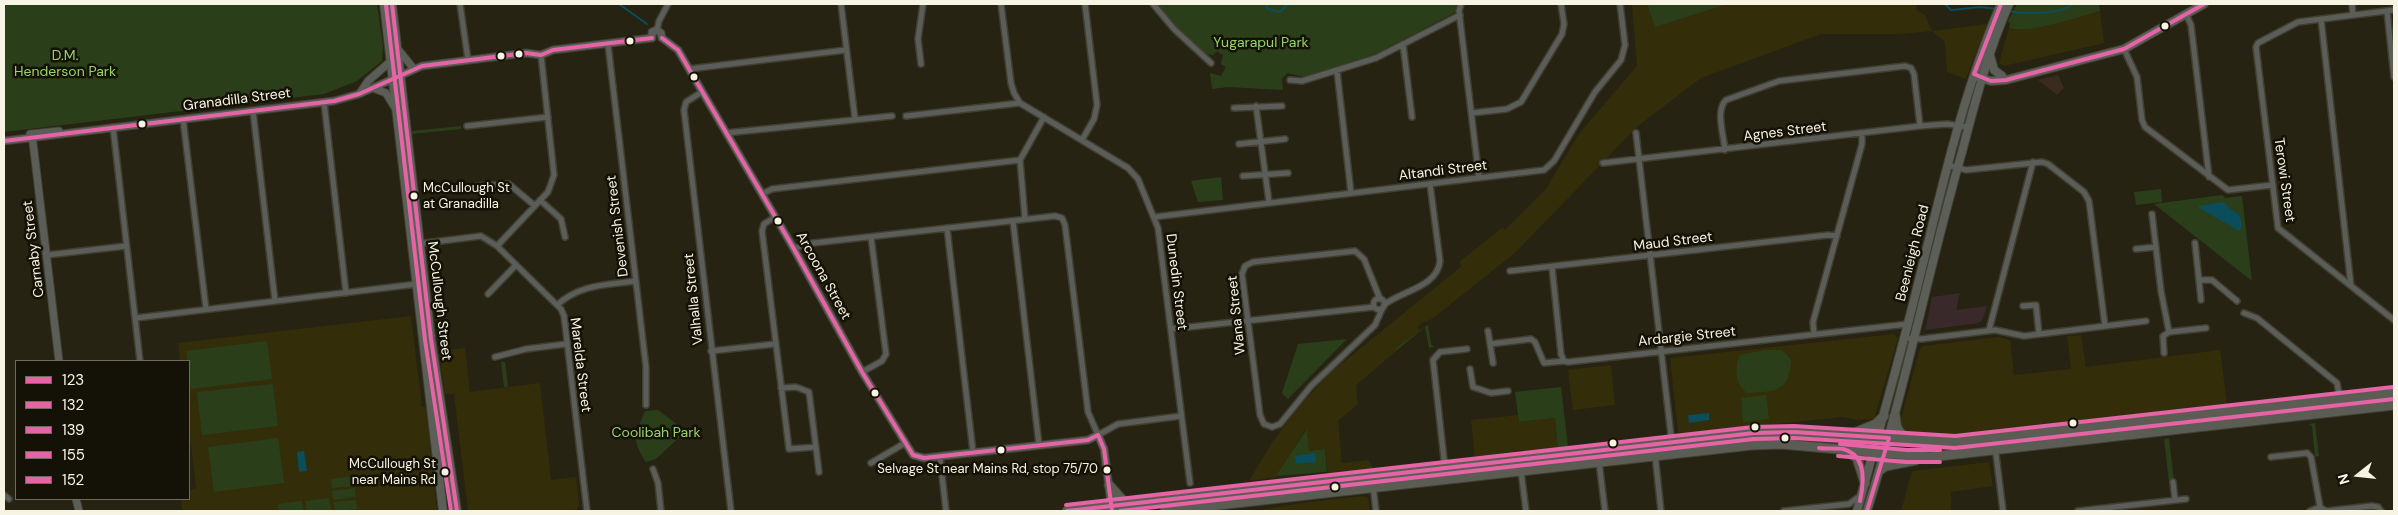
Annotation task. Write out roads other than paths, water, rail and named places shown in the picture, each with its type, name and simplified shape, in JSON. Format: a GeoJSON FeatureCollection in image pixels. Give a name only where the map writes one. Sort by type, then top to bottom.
{"type":"FeatureCollection","features":[{"type":"Feature","properties":{"kind":"main road","name":"McCullough Street"},"geometry":{"type":"LineString","coordinates":[[384,4],[391,61],[397,76],[415,244],[417,284],[444,511]]}},
{"type":"Feature","properties":{"kind":"main road","name":"McCullough Street"},"geometry":{"type":"LineString","coordinates":[[392,4],[397,48],[397,112],[415,244],[457,511]]}},
{"type":"Feature","properties":{"kind":"main road","name":"Beenleigh Road"},"geometry":{"type":"LineString","coordinates":[[1867,511],[1880,470],[1968,127],[1990,55],[2001,4]]}},
{"type":"Feature","properties":{"kind":"main road","name":"Beenleigh Road"},"geometry":{"type":"LineString","coordinates":[[1857,511],[1884,416],[1948,165],[1974,74],[1999,18],[2009,4]]}},
{"type":"Feature","properties":{"kind":"main road"},"geometry":{"type":"LineString","coordinates":[[1978,93],[1983,88],[2004,78],[2054,68],[2066,63],[2124,49],[2204,4]]}},
{"type":"Feature","properties":{"kind":"main road"},"geometry":{"type":"LineString","coordinates":[[1990,55],[1994,70],[2004,78]]}},
{"type":"Feature","properties":{"kind":"main road"},"geometry":{"type":"LineString","coordinates":[[1974,74],[1984,77],[2004,78]]}},
{"type":"Feature","properties":{"kind":"main road"},"geometry":{"type":"LineString","coordinates":[[1067,511],[1112,509],[1127,505],[1773,432],[1955,442],[2394,393]]}},
{"type":"Feature","properties":{"kind":"main road"},"geometry":{"type":"LineString","coordinates":[[1880,470],[1886,466],[1930,457],[2394,405]]}},
{"type":"Feature","properties":{"kind":"main road"},"geometry":{"type":"LineString","coordinates":[[1894,415],[1900,434],[1913,441]]}},
{"type":"Feature","properties":{"kind":"main road"},"geometry":{"type":"LineString","coordinates":[[1847,436],[1876,424],[1884,416]]}},
{"type":"Feature","properties":{"kind":"main road"},"geometry":{"type":"LineString","coordinates":[[1165,511],[1673,453],[1772,444],[1930,457]]}},
{"type":"Feature","properties":{"kind":"main road"},"geometry":{"type":"LineString","coordinates":[[1846,450],[1857,458],[1865,483]]}},
{"type":"Feature","properties":{"kind":"main road"},"geometry":{"type":"LineString","coordinates":[[1109,485],[1127,505]]}},
{"type":"Feature","properties":{"kind":"street"},"geometry":{"type":"LineString","coordinates":[[460,4],[468,60]]}},
{"type":"Feature","properties":{"kind":"street"},"geometry":{"type":"LineString","coordinates":[[652,38],[652,32],[657,30],[659,21],[668,4]]}},
{"type":"Feature","properties":{"kind":"street"},"geometry":{"type":"LineString","coordinates":[[841,4],[855,119]]}},
{"type":"Feature","properties":{"kind":"street"},"geometry":{"type":"LineString","coordinates":[[921,64],[918,39],[924,4]]}},
{"type":"Feature","properties":{"kind":"street"},"geometry":{"type":"LineString","coordinates":[[906,116],[1020,103],[1011,83],[1001,4]]}},
{"type":"Feature","properties":{"kind":"street"},"geometry":{"type":"LineString","coordinates":[[1082,140],[1092,124],[1097,105],[1085,4]]}},
{"type":"Feature","properties":{"kind":"street"},"geometry":{"type":"LineString","coordinates":[[1153,4],[1174,29],[1211,63]]}},
{"type":"Feature","properties":{"kind":"street"},"geometry":{"type":"LineString","coordinates":[[1461,4],[1460,15],[1479,178]]}},
{"type":"Feature","properties":{"kind":"street"},"geometry":{"type":"LineString","coordinates":[[1472,113],[1507,109],[1523,99],[1562,34],[1564,24],[1561,4]]}},
{"type":"Feature","properties":{"kind":"street","name":"Altandi Street"},"geometry":{"type":"LineString","coordinates":[[1154,217],[1541,170],[1552,164],[1595,92],[1621,60],[1625,45],[1620,4]]}},
{"type":"Feature","properties":{"kind":"street"},"geometry":{"type":"LineString","coordinates":[[2352,4],[2354,15]]}},
{"type":"Feature","properties":{"kind":"street"},"geometry":{"type":"LineString","coordinates":[[2351,286],[2321,19],[2394,10]]}},
{"type":"Feature","properties":{"kind":"street"},"geometry":{"type":"LineString","coordinates":[[2387,11],[2394,77]]}},
{"type":"Feature","properties":{"kind":"street"},"geometry":{"type":"LineString","coordinates":[[2186,14],[2191,25],[2209,177]]}},
{"type":"Feature","properties":{"kind":"street"},"geometry":{"type":"LineString","coordinates":[[1290,80],[1302,81],[1376,58],[1460,15]]}},
{"type":"Feature","properties":{"kind":"street","name":"Terowi Street"},"geometry":{"type":"LineString","coordinates":[[2321,19],[2298,22],[2258,44],[2256,47],[2278,228],[2394,320]]}},
{"type":"Feature","properties":{"kind":"street"},"geometry":{"type":"LineString","coordinates":[[497,246],[548,192],[554,175],[541,56],[553,50],[652,38],[656,41],[662,38],[661,33],[657,30]]}},
{"type":"Feature","properties":{"kind":"street","name":"Arcoona Street"},"geometry":{"type":"LineString","coordinates":[[662,38],[678,50],[794,249],[862,372],[911,453],[919,459],[940,457]]}},
{"type":"Feature","properties":{"kind":"street","name":"Devenish Street"},"geometry":{"type":"LineString","coordinates":[[608,44],[646,367],[646,405]]}},
{"type":"Feature","properties":{"kind":"street"},"geometry":{"type":"LineString","coordinates":[[1403,44],[1412,117]]}},
{"type":"Feature","properties":{"kind":"street"},"geometry":{"type":"LineString","coordinates":[[397,48],[414,69]]}},
{"type":"Feature","properties":{"kind":"street"},"geometry":{"type":"LineString","coordinates":[[2124,49],[2135,70],[2142,120],[2145,127],[2228,190],[2273,185]]}},
{"type":"Feature","properties":{"kind":"street"},"geometry":{"type":"LineString","coordinates":[[689,69],[846,50]]}},
{"type":"Feature","properties":{"kind":"street","name":"Granadilla Street"},"geometry":{"type":"LineString","coordinates":[[4,140],[324,102],[359,94],[414,69],[526,53],[541,56]]}},
{"type":"Feature","properties":{"kind":"street"},"geometry":{"type":"LineString","coordinates":[[359,94],[368,81],[391,61]]}},
{"type":"Feature","properties":{"kind":"street"},"geometry":{"type":"LineString","coordinates":[[1726,150],[1721,111],[1722,104],[1726,100],[1779,80],[1905,66],[1911,68],[1914,74],[1920,126]]}},
{"type":"Feature","properties":{"kind":"street"},"geometry":{"type":"LineString","coordinates":[[1337,71],[1351,193]]}},
{"type":"Feature","properties":{"kind":"street"},"geometry":{"type":"LineString","coordinates":[[372,88],[386,93],[397,112]]}},
{"type":"Feature","properties":{"kind":"street","name":"Valhalla Street"},"geometry":{"type":"LineString","coordinates":[[702,92],[686,102],[684,110],[731,511]]}},
{"type":"Feature","properties":{"kind":"street"},"geometry":{"type":"LineString","coordinates":[[324,102],[346,293]]}},
{"type":"Feature","properties":{"kind":"street","name":"Dunedin Street"},"geometry":{"type":"LineString","coordinates":[[1020,103],[1133,172],[1154,217],[1159,234],[1190,483]]}},
{"type":"Feature","properties":{"kind":"street"},"geometry":{"type":"LineString","coordinates":[[1256,106],[1270,202]]}},
{"type":"Feature","properties":{"kind":"street"},"geometry":{"type":"LineString","coordinates":[[1234,108],[1282,106]]}},
{"type":"Feature","properties":{"kind":"street"},"geometry":{"type":"LineString","coordinates":[[253,111],[275,301]]}},
{"type":"Feature","properties":{"kind":"street"},"geometry":{"type":"LineString","coordinates":[[726,133],[892,116]]}},
{"type":"Feature","properties":{"kind":"street"},"geometry":{"type":"LineString","coordinates":[[1025,219],[1020,160],[1044,117]]}},
{"type":"Feature","properties":{"kind":"street"},"geometry":{"type":"LineString","coordinates":[[468,126],[548,118]]}},
{"type":"Feature","properties":{"kind":"street"},"geometry":{"type":"LineString","coordinates":[[183,119],[206,309]]}},
{"type":"Feature","properties":{"kind":"street","name":"Agnes Street"},"geometry":{"type":"LineString","coordinates":[[1603,163],[1920,126],[1960,124],[1968,127]]}},
{"type":"Feature","properties":{"kind":"street"},"geometry":{"type":"LineString","coordinates":[[113,127],[140,360]]}},
{"type":"Feature","properties":{"kind":"street"},"geometry":{"type":"LineString","coordinates":[[1636,133],[1673,453]]}},
{"type":"Feature","properties":{"kind":"street"},"geometry":{"type":"LineString","coordinates":[[1814,334],[1813,322],[1862,144],[1862,134]]}},
{"type":"Feature","properties":{"kind":"street","name":"Carnaby Street"},"geometry":{"type":"LineString","coordinates":[[32,137],[60,360]]}},
{"type":"Feature","properties":{"kind":"street"},"geometry":{"type":"LineString","coordinates":[[1239,144],[1285,139]]}},
{"type":"Feature","properties":{"kind":"street"},"geometry":{"type":"LineString","coordinates":[[762,194],[772,189],[1020,160]]}},
{"type":"Feature","properties":{"kind":"street"},"geometry":{"type":"LineString","coordinates":[[1948,165],[1966,170],[2033,162],[2048,164],[2087,195],[2105,326]]}},
{"type":"Feature","properties":{"kind":"street"},"geometry":{"type":"LineString","coordinates":[[1989,330],[2033,162]]}},
{"type":"Feature","properties":{"kind":"street"},"geometry":{"type":"LineString","coordinates":[[1243,176],[1288,173]]}},
{"type":"Feature","properties":{"kind":"street"},"geometry":{"type":"LineString","coordinates":[[476,186],[508,184],[535,206]]}},
{"type":"Feature","properties":{"kind":"street"},"geometry":{"type":"LineString","coordinates":[[1171,329],[1378,305],[1414,291],[1434,275],[1439,266],[1430,184]]}},
{"type":"Feature","properties":{"kind":"street"},"geometry":{"type":"LineString","coordinates":[[540,200],[561,219],[565,237]]}},
{"type":"Feature","properties":{"kind":"street"},"geometry":{"type":"LineString","coordinates":[[2152,214],[2169,332]]}},
{"type":"Feature","properties":{"kind":"street"},"geometry":{"type":"LineString","coordinates":[[775,216],[764,224],[762,231],[789,449],[816,447]]}},
{"type":"Feature","properties":{"kind":"street"},"geometry":{"type":"LineString","coordinates":[[794,249],[805,244],[1013,220],[1055,216],[1062,218],[1065,225],[1080,359],[1091,423],[1104,449],[1112,509]]}},
{"type":"Feature","properties":{"kind":"street"},"geometry":{"type":"LineString","coordinates":[[1013,220],[1039,445]]}},
{"type":"Feature","properties":{"kind":"street"},"geometry":{"type":"LineString","coordinates":[[947,228],[973,452]]}},
{"type":"Feature","properties":{"kind":"street","name":"Maud Street"},"geometry":{"type":"LineString","coordinates":[[1510,271],[1828,235],[1837,236]]}},
{"type":"Feature","properties":{"kind":"street","name":"Marelda Street"},"geometry":{"type":"LineString","coordinates":[[415,244],[481,236],[497,246],[557,305],[564,316],[587,511]]}},
{"type":"Feature","properties":{"kind":"street"},"geometry":{"type":"LineString","coordinates":[[862,372],[882,361],[886,354],[871,237]]}},
{"type":"Feature","properties":{"kind":"street"},"geometry":{"type":"LineString","coordinates":[[2195,244],[2201,300]]}},
{"type":"Feature","properties":{"kind":"street"},"geometry":{"type":"LineString","coordinates":[[47,256],[126,246]]}},
{"type":"Feature","properties":{"kind":"street"},"geometry":{"type":"LineString","coordinates":[[2136,249],[2156,246]]}},
{"type":"Feature","properties":{"kind":"street","name":"Wana Street"},"geometry":{"type":"LineString","coordinates":[[1355,251],[1364,258],[1376,293],[1378,305],[1375,325],[1321,376],[1278,426],[1269,427],[1260,418],[1242,272],[1245,266],[1251,263],[1355,251]]}},
{"type":"Feature","properties":{"kind":"street"},"geometry":{"type":"LineString","coordinates":[[488,294],[516,265]]}},
{"type":"Feature","properties":{"kind":"street"},"geometry":{"type":"LineString","coordinates":[[1552,267],[1564,361]]}},
{"type":"Feature","properties":{"kind":"street"},"geometry":{"type":"LineString","coordinates":[[2199,280],[2212,280],[2237,301]]}},
{"type":"Feature","properties":{"kind":"street"},"geometry":{"type":"LineString","coordinates":[[557,305],[573,292],[583,288],[636,282]]}},
{"type":"Feature","properties":{"kind":"street"},"geometry":{"type":"LineString","coordinates":[[136,318],[417,284]]}},
{"type":"Feature","properties":{"kind":"street"},"geometry":{"type":"LineString","coordinates":[[2023,306],[2036,305],[2039,334]]}},
{"type":"Feature","properties":{"kind":"street"},"geometry":{"type":"LineString","coordinates":[[2244,314],[2257,318],[2337,383],[2342,411]]}},
{"type":"Feature","properties":{"kind":"street"},"geometry":{"type":"LineString","coordinates":[[1904,338],[1914,339],[1989,330],[2017,336],[2146,321]]}},
{"type":"Feature","properties":{"kind":"street","name":"Ardargie Street"},"geometry":{"type":"LineString","coordinates":[[1490,344],[1531,340],[1538,346],[1544,363],[1661,352],[1908,324]]}},
{"type":"Feature","properties":{"kind":"street"},"geometry":{"type":"LineString","coordinates":[[2164,353],[2163,336],[2169,332],[2206,328]]}},
{"type":"Feature","properties":{"kind":"street"},"geometry":{"type":"LineString","coordinates":[[1488,330],[1493,363]]}},
{"type":"Feature","properties":{"kind":"street"},"geometry":{"type":"LineString","coordinates":[[495,357],[526,348],[566,344]]}},
{"type":"Feature","properties":{"kind":"street"},"geometry":{"type":"LineString","coordinates":[[711,351],[775,344]]}},
{"type":"Feature","properties":{"kind":"street"},"geometry":{"type":"LineString","coordinates":[[1445,468],[1433,360],[1440,352],[1467,349]]}},
{"type":"Feature","properties":{"kind":"street"},"geometry":{"type":"LineString","coordinates":[[1470,369],[1473,387],[1491,393],[1508,391]]}},
{"type":"Feature","properties":{"kind":"street"},"geometry":{"type":"LineString","coordinates":[[781,388],[796,387],[809,392],[819,472]]}},
{"type":"Feature","properties":{"kind":"street"},"geometry":{"type":"LineString","coordinates":[[946,511],[940,457],[1088,440],[1118,424],[1182,416]]}},
{"type":"Feature","properties":{"kind":"street"},"geometry":{"type":"LineString","coordinates":[[1994,438],[2003,511]]}},
{"type":"Feature","properties":{"kind":"street"},"geometry":{"type":"LineString","coordinates":[[872,463],[905,443]]}},
{"type":"Feature","properties":{"kind":"street"},"geometry":{"type":"LineString","coordinates":[[1654,445],[1661,511]]}},
{"type":"Feature","properties":{"kind":"street"},"geometry":{"type":"LineString","coordinates":[[2271,457],[2307,453],[2311,457],[2320,507],[2326,511],[2372,506],[2378,507],[2381,511]]}},
{"type":"Feature","properties":{"kind":"street"},"geometry":{"type":"LineString","coordinates":[[1599,462],[1604,511]]}},
{"type":"Feature","properties":{"kind":"street"},"geometry":{"type":"LineString","coordinates":[[653,469],[658,483],[661,511]]}},
{"type":"Feature","properties":{"kind":"street"},"geometry":{"type":"LineString","coordinates":[[1521,471],[1526,511]]}},
{"type":"Feature","properties":{"kind":"street"},"geometry":{"type":"LineString","coordinates":[[1372,477],[1376,511]]}},
{"type":"Feature","properties":{"kind":"street"},"geometry":{"type":"LineString","coordinates":[[2173,482],[2175,500]]}},
{"type":"Feature","properties":{"kind":"street"},"geometry":{"type":"LineString","coordinates":[[4,494],[9,498]]}},
{"type":"Feature","properties":{"kind":"street"},"geometry":{"type":"LineString","coordinates":[[1784,511],[1849,504],[1861,495]]}},
{"type":"Feature","properties":{"kind":"street"},"geometry":{"type":"LineString","coordinates":[[2078,511],[2126,508],[2186,499]]}},
{"type":"Feature","properties":{"kind":"street"},"geometry":{"type":"LineString","coordinates":[[1849,504],[1849,511]]}},
{"type":"Feature","properties":{"kind":"street"},"geometry":{"type":"LineString","coordinates":[[2310,511],[2320,507]]}},
{"type":"Feature","properties":{"kind":"water"},"geometry":{"type":"Polygon","coordinates":[[[2223,202],[2229,209],[2239,214],[2242,225],[2240,231],[2199,208],[2199,206],[2223,202]]]}},
{"type":"Feature","properties":{"kind":"water"},"geometry":{"type":"Polygon","coordinates":[[[1709,413],[1709,420],[1689,423],[1688,415],[1709,413]]]}},
{"type":"Feature","properties":{"kind":"water"},"geometry":{"type":"Polygon","coordinates":[[[304,451],[307,471],[299,472],[297,452],[304,451]]]}},
{"type":"Feature","properties":{"kind":"water"},"geometry":{"type":"Polygon","coordinates":[[[1315,453],[1316,462],[1296,464],[1295,456],[1315,453]]]}},
{"type":"Feature","properties":{"kind":"waterway"},"geometry":{"type":"LineString","coordinates":[[619,4],[647,24]]}},
{"type":"Feature","properties":{"kind":"waterway"},"geometry":{"type":"LineString","coordinates":[[1266,4],[1268,9],[1280,12],[1288,4]]}},
{"type":"Feature","properties":{"kind":"waterway"},"geometry":{"type":"LineString","coordinates":[[1945,4],[1951,10],[1981,7],[1997,9]]}},
{"type":"Feature","properties":{"kind":"waterway"},"geometry":{"type":"LineString","coordinates":[[2009,11],[2043,13],[2060,10],[2074,4]]}},
{"type":"Feature","properties":{"kind":"place","name":"McCullough St at Granadilla"},"geometry":{"type":"Point","coordinates":[414,196]}},
{"type":"Feature","properties":{"kind":"place","name":"Selvage St near Mains Rd, stop 75/70"},"geometry":{"type":"Point","coordinates":[1107,470]}},
{"type":"Feature","properties":{"kind":"place","name":"McCullough St near Mains Rd"},"geometry":{"type":"Point","coordinates":[445,472]}},
{"type":"Feature","properties":{"kind":"park label","name":"Yugarapul Park"},"geometry":{"type":"Point","coordinates":[1261,43]}},
{"type":"Feature","properties":{"kind":"park label","name":"D.M. Henderson Park"},"geometry":{"type":"Point","coordinates":[65,64]}},
{"type":"Feature","properties":{"kind":"park label","name":"Coolibah Park"},"geometry":{"type":"Point","coordinates":[656,433]}}]}
